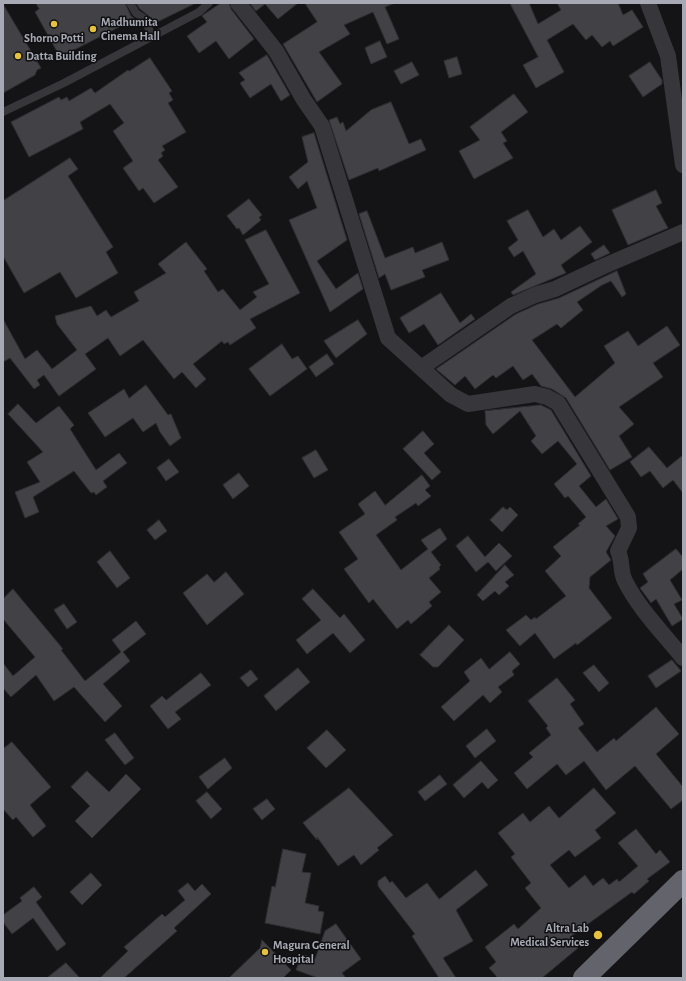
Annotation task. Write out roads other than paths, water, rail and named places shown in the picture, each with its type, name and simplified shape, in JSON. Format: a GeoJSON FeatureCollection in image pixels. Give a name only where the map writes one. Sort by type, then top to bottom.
{"type":"FeatureCollection","features":[{"type":"Feature","properties":{"kind":"highway"},"geometry":{"type":"LineString","coordinates":[[584,978],[683,881]]}},
{"type":"Feature","properties":{"kind":"street"},"geometry":{"type":"LineString","coordinates":[[238,3],[276,51],[304,100],[322,126],[388,338],[451,395],[468,404],[535,394],[547,397],[558,403],[628,517],[629,528],[618,551],[622,560],[624,579],[635,597],[683,658]]}},
{"type":"Feature","properties":{"kind":"street"},"geometry":{"type":"LineString","coordinates":[[648,3],[668,56],[683,165]]}},
{"type":"Feature","properties":{"kind":"street"},"geometry":{"type":"LineString","coordinates":[[420,368],[511,306],[535,295],[555,289],[683,232]]}},
{"type":"Feature","properties":{"kind":"lane"},"geometry":{"type":"LineString","coordinates":[[130,3],[136,13],[145,19],[152,37]]}},
{"type":"Feature","properties":{"kind":"lane"},"geometry":{"type":"LineString","coordinates":[[3,112],[64,84],[199,12],[209,3]]}},
{"type":"Feature","properties":{"kind":"place","name":"Shorno Potti"},"geometry":{"type":"Point","coordinates":[54,24]}},
{"type":"Feature","properties":{"kind":"place","name":"Madhumita Cinema Hall"},"geometry":{"type":"Point","coordinates":[93,29]}},
{"type":"Feature","properties":{"kind":"place","name":"Datta Building"},"geometry":{"type":"Point","coordinates":[18,56]}},
{"type":"Feature","properties":{"kind":"place","name":"Altra Lab Medical Services"},"geometry":{"type":"Point","coordinates":[598,935]}},
{"type":"Feature","properties":{"kind":"place","name":"Magura General Hospital"},"geometry":{"type":"Point","coordinates":[265,952]}}]}
